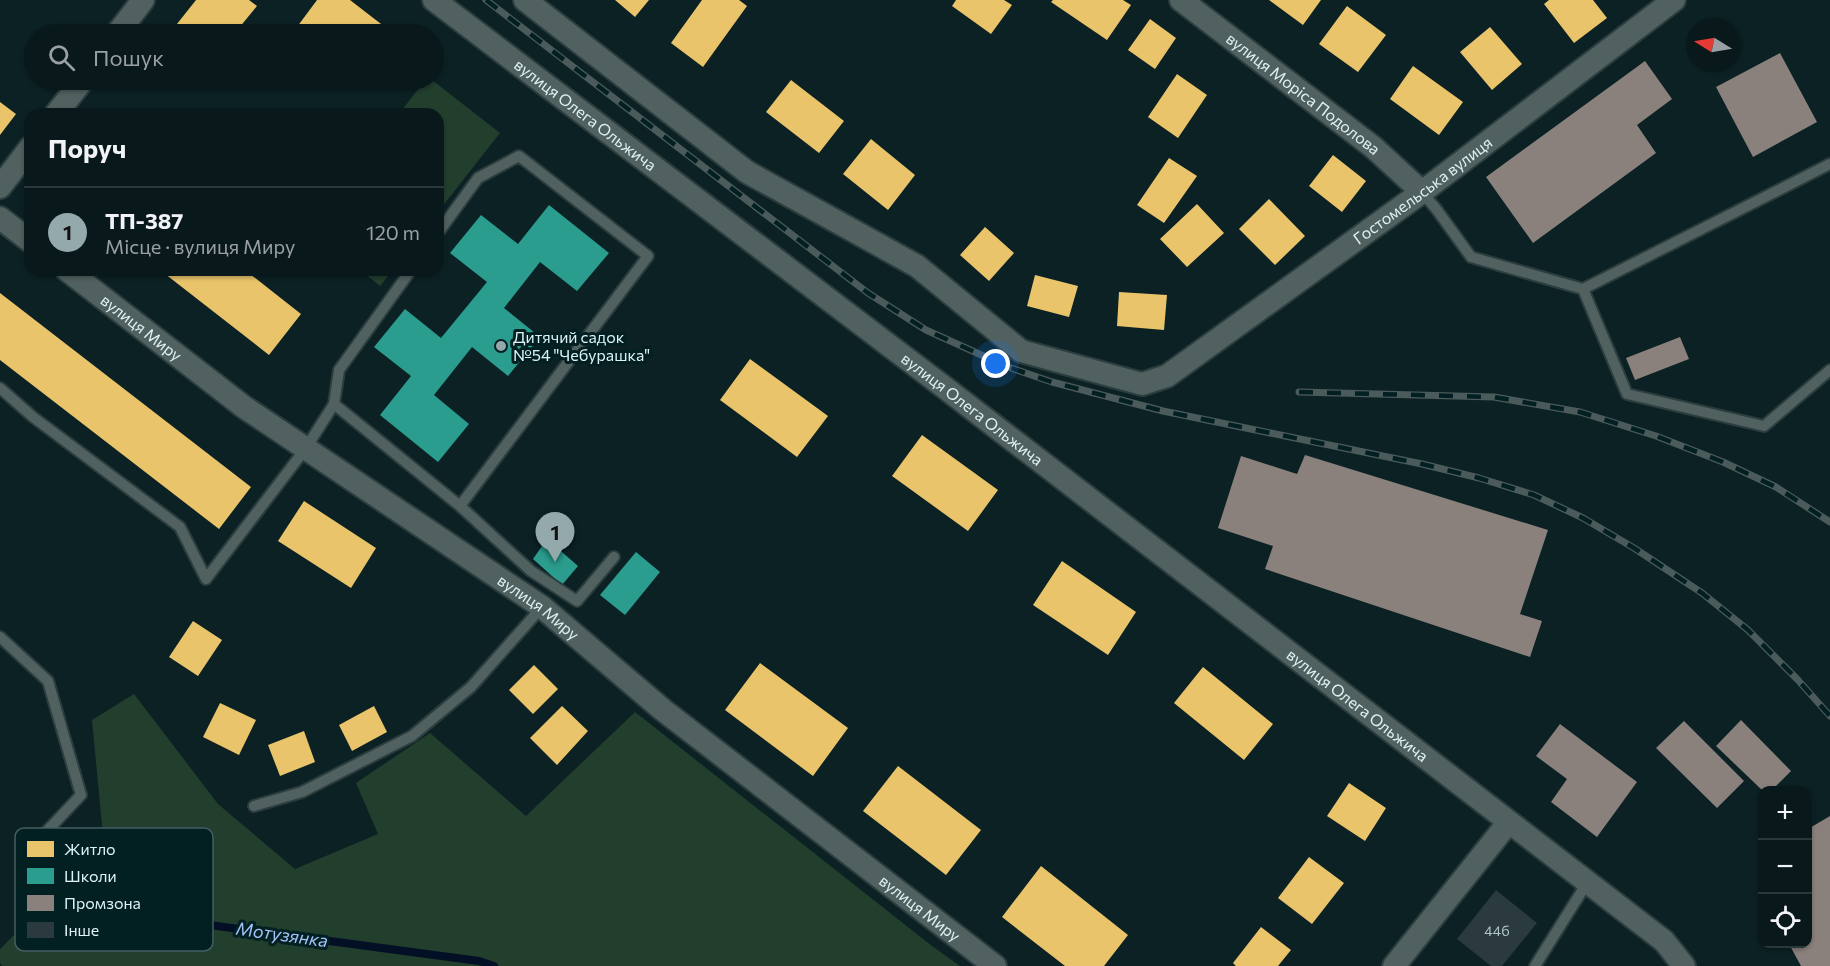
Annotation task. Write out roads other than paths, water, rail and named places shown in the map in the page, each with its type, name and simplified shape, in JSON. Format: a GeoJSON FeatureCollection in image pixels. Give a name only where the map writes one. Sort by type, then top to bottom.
{"type":"FeatureCollection","features":[{"type":"Feature","properties":{"kind":"street"},"geometry":{"type":"LineString","coordinates":[[125,24],[144,0]]}},
{"type":"Feature","properties":{"kind":"street","name":"вулиця Олега Ольжича"},"geometry":{"type":"LineString","coordinates":[[434,0],[930,377],[1664,941],[1683,966]]}},
{"type":"Feature","properties":{"kind":"street","name":"Гостомельська вулиця"},"geometry":{"type":"LineString","coordinates":[[525,0],[747,172],[917,266],[1021,351],[1142,384],[1167,376],[1422,192],[1674,0]]}},
{"type":"Feature","properties":{"kind":"street","name":"вулиця Моріса Подолова"},"geometry":{"type":"LineString","coordinates":[[1181,0],[1372,147],[1422,192]]}},
{"type":"Feature","properties":{"kind":"street"},"geometry":{"type":"LineString","coordinates":[[61,108],[75,90]]}},
{"type":"Feature","properties":{"kind":"street"},"geometry":{"type":"LineString","coordinates":[[0,187],[24,156]]}},
{"type":"Feature","properties":{"kind":"street"},"geometry":{"type":"LineString","coordinates":[[0,218],[24,236]]}},
{"type":"Feature","properties":{"kind":"street","name":"вулиця Миру"},"geometry":{"type":"LineString","coordinates":[[75,276],[244,407],[542,607],[663,710],[995,966]]}},
{"type":"Feature","properties":{"kind":"street"},"geometry":{"type":"LineString","coordinates":[[1394,966],[1508,823]]}},
{"type":"Feature","properties":{"kind":"lane"},"geometry":{"type":"LineString","coordinates":[[444,225],[478,178],[519,156],[648,256],[460,506]]}},
{"type":"Feature","properties":{"kind":"lane"},"geometry":{"type":"LineString","coordinates":[[1422,192],[1471,257],[1583,289],[1830,164]]}},
{"type":"Feature","properties":{"kind":"lane"},"geometry":{"type":"LineString","coordinates":[[0,388],[33,417],[180,527],[206,579],[306,448],[334,404],[339,370],[407,276]]}},
{"type":"Feature","properties":{"kind":"lane"},"geometry":{"type":"LineString","coordinates":[[1583,289],[1627,394],[1764,426],[1830,370]]}},
{"type":"Feature","properties":{"kind":"lane"},"geometry":{"type":"LineString","coordinates":[[334,404],[460,506],[531,571],[578,602],[614,557]]}},
{"type":"Feature","properties":{"kind":"lane"},"geometry":{"type":"LineString","coordinates":[[254,806],[302,792],[412,736],[471,687],[542,607]]}},
{"type":"Feature","properties":{"kind":"lane"},"geometry":{"type":"LineString","coordinates":[[0,637],[48,681],[81,795],[50,828]]}},
{"type":"Feature","properties":{"kind":"lane"},"geometry":{"type":"LineString","coordinates":[[1534,966],[1587,883]]}},
{"type":"Feature","properties":{"kind":"waterway","name":"Мотузянка"},"geometry":{"type":"LineString","coordinates":[[213,925],[479,961],[494,966]]}},
{"type":"Feature","properties":{"kind":"railway"},"geometry":{"type":"LineString","coordinates":[[486,0],[868,293],[926,330],[1008,367],[1052,382],[1163,411],[1422,464],[1534,495],[1583,518],[1634,548],[1702,593],[1748,630],[1830,716]]}},
{"type":"Feature","properties":{"kind":"railway"},"geometry":{"type":"LineString","coordinates":[[1299,392],[1494,397],[1580,412],[1656,436],[1723,462],[1776,487],[1830,522]]}},
{"type":"Feature","properties":{"kind":"place","name":"Дитячий садок №54 \"Чебурашка\""},"geometry":{"type":"Point","coordinates":[501,346]}},
{"type":"Feature","properties":{"kind":"place","name":"ТП-387"},"geometry":{"type":"Point","coordinates":[555,562]}}]}
